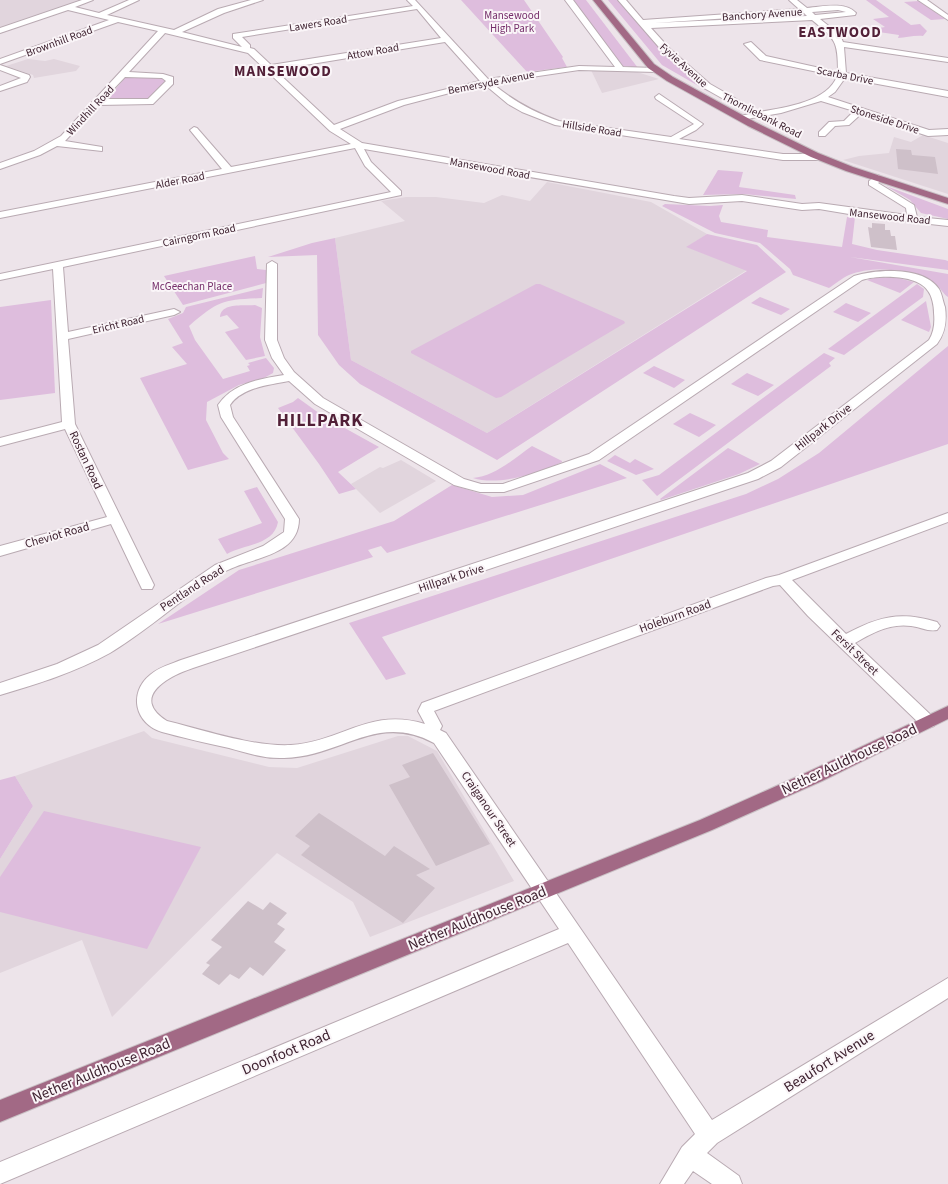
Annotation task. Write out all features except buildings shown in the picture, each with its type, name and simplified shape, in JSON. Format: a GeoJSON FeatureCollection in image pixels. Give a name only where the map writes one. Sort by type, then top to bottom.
{"type":"FeatureCollection","features":[{"type":"Feature","properties":{"kind":"main road","name":"Thornliebank Road"},"geometry":{"type":"LineString","coordinates":[[597,0],[656,70],[743,118],[820,157],[849,169],[948,201]]}},
{"type":"Feature","properties":{"kind":"main road","name":"Nether Auldhouse Road"},"geometry":{"type":"LineString","coordinates":[[0,1111],[706,825],[816,776],[948,712]]}},
{"type":"Feature","properties":{"kind":"street"},"geometry":{"type":"LineString","coordinates":[[0,31],[89,0]]}},
{"type":"Feature","properties":{"kind":"street"},"geometry":{"type":"LineString","coordinates":[[100,15],[135,0]]}},
{"type":"Feature","properties":{"kind":"street"},"geometry":{"type":"LineString","coordinates":[[175,33],[221,11],[259,0]]}},
{"type":"Feature","properties":{"kind":"street","name":"Hillside Road"},"geometry":{"type":"LineString","coordinates":[[411,0],[447,38],[484,82],[523,110],[549,121],[792,158],[820,157]]}},
{"type":"Feature","properties":{"kind":"street"},"geometry":{"type":"LineString","coordinates":[[568,0],[620,68]]}},
{"type":"Feature","properties":{"kind":"street","name":"Fyvie Avenue"},"geometry":{"type":"LineString","coordinates":[[622,0],[666,51],[707,86],[758,114]]}},
{"type":"Feature","properties":{"kind":"street"},"geometry":{"type":"LineString","coordinates":[[743,118],[822,98],[831,92],[842,75],[840,44],[835,33],[793,0]]}},
{"type":"Feature","properties":{"kind":"street"},"geometry":{"type":"LineString","coordinates":[[925,2],[938,4]]}},
{"type":"Feature","properties":{"kind":"street"},"geometry":{"type":"LineString","coordinates":[[925,2],[948,18]]}},
{"type":"Feature","properties":{"kind":"street","name":"Lawers Road"},"geometry":{"type":"LineString","coordinates":[[246,50],[247,47],[236,36],[419,7]]}},
{"type":"Feature","properties":{"kind":"street","name":"Mansewood Road"},"geometry":{"type":"LineString","coordinates":[[70,8],[246,50],[255,54],[333,130],[359,145],[689,201],[742,198],[948,222]]}},
{"type":"Feature","properties":{"kind":"street","name":"Banchory Avenue"},"geometry":{"type":"LineString","coordinates":[[838,8],[848,10],[852,14],[816,18],[643,24],[838,8]]}},
{"type":"Feature","properties":{"kind":"street","name":"Brownhill Road"},"geometry":{"type":"LineString","coordinates":[[0,62],[118,20]]}},
{"type":"Feature","properties":{"kind":"street","name":"Windhill Road"},"geometry":{"type":"LineString","coordinates":[[0,166],[37,153],[57,143],[162,30]]}},
{"type":"Feature","properties":{"kind":"street","name":"Attow Road"},"geometry":{"type":"LineString","coordinates":[[270,68],[447,38]]}},
{"type":"Feature","properties":{"kind":"street","name":"Scarba Drive"},"geometry":{"type":"LineString","coordinates":[[748,44],[763,58],[842,75],[948,94]]}},
{"type":"Feature","properties":{"kind":"street"},"geometry":{"type":"LineString","coordinates":[[840,44],[948,60]]}},
{"type":"Feature","properties":{"kind":"street"},"geometry":{"type":"LineString","coordinates":[[931,58],[939,50]]}},
{"type":"Feature","properties":{"kind":"street"},"geometry":{"type":"LineString","coordinates":[[0,67],[26,77],[22,81],[0,89]]}},
{"type":"Feature","properties":{"kind":"street","name":"Bemersyde Avenue"},"geometry":{"type":"LineString","coordinates":[[333,130],[401,103],[484,82],[579,68],[656,70]]}},
{"type":"Feature","properties":{"kind":"street"},"geometry":{"type":"LineString","coordinates":[[97,102],[150,102],[170,82],[170,79],[162,76],[122,74]]}},
{"type":"Feature","properties":{"kind":"street"},"geometry":{"type":"LineString","coordinates":[[658,97],[699,124],[697,127],[678,134],[673,140]]}},
{"type":"Feature","properties":{"kind":"street","name":"Stoneside Drive"},"geometry":{"type":"LineString","coordinates":[[822,98],[928,133],[948,132]]}},
{"type":"Feature","properties":{"kind":"street"},"geometry":{"type":"LineString","coordinates":[[822,134],[832,124],[846,122],[860,110]]}},
{"type":"Feature","properties":{"kind":"street"},"geometry":{"type":"LineString","coordinates":[[194,130],[228,170]]}},
{"type":"Feature","properties":{"kind":"street"},"geometry":{"type":"LineString","coordinates":[[57,143],[99,150]]}},
{"type":"Feature","properties":{"kind":"street","name":"Alder Road"},"geometry":{"type":"LineString","coordinates":[[0,215],[359,145]]}},
{"type":"Feature","properties":{"kind":"street","name":"Cairngorm Road"},"geometry":{"type":"LineString","coordinates":[[0,277],[398,193],[364,159],[359,145]]}},
{"type":"Feature","properties":{"kind":"street"},"geometry":{"type":"LineString","coordinates":[[878,178],[872,184],[911,207],[912,217]]}},
{"type":"Feature","properties":{"kind":"street","name":"Rostan Road"},"geometry":{"type":"LineString","coordinates":[[58,264],[69,424],[146,585]]}},
{"type":"Feature","properties":{"kind":"street","name":"Hillpark Drive"},"geometry":{"type":"LineString","coordinates":[[272,264],[272,340],[278,356],[303,388],[319,401],[459,482],[480,488],[504,488],[558,472],[594,458],[859,277],[880,272],[912,278],[932,287],[936,296],[940,328],[933,342],[776,464],[753,476],[647,513],[187,664],[162,674],[154,680],[144,698],[146,713],[152,721],[162,726],[281,753],[314,748],[377,726],[404,725],[430,732]]}},
{"type":"Feature","properties":{"kind":"street","name":"Ericht Road"},"geometry":{"type":"LineString","coordinates":[[63,336],[174,312]]}},
{"type":"Feature","properties":{"kind":"street","name":"Pentland Road"},"geometry":{"type":"LineString","coordinates":[[0,689],[63,668],[98,652],[220,568],[236,560],[268,550],[286,539],[290,533],[292,519],[227,417],[224,405],[229,396],[242,389],[293,377]]}},
{"type":"Feature","properties":{"kind":"street"},"geometry":{"type":"LineString","coordinates":[[0,442],[69,424]]}},
{"type":"Feature","properties":{"kind":"street","name":"Holeburn Road"},"geometry":{"type":"LineString","coordinates":[[430,732],[434,726],[426,711],[428,707],[771,581],[784,580],[786,577],[948,517]]}},
{"type":"Feature","properties":{"kind":"street","name":"Cheviot Road"},"geometry":{"type":"LineString","coordinates":[[0,551],[114,519]]}},
{"type":"Feature","properties":{"kind":"street","name":"Fersit Street"},"geometry":{"type":"LineString","coordinates":[[784,580],[813,612],[928,722]]}},
{"type":"Feature","properties":{"kind":"street"},"geometry":{"type":"LineString","coordinates":[[845,642],[875,625],[900,619],[932,626]]}},
{"type":"Feature","properties":{"kind":"street","name":"Craiganour Street"},"geometry":{"type":"LineString","coordinates":[[430,732],[440,738],[445,744],[709,1135]]}},
{"type":"Feature","properties":{"kind":"street","name":"Doonfoot Road"},"geometry":{"type":"LineString","coordinates":[[0,1173],[573,932]]}},
{"type":"Feature","properties":{"kind":"street","name":"Beaufort Avenue"},"geometry":{"type":"LineString","coordinates":[[671,1184],[690,1155],[709,1135],[948,988]]}},
{"type":"Feature","properties":{"kind":"street"},"geometry":{"type":"LineString","coordinates":[[690,1155],[730,1184]]}},
{"type":"Feature","properties":{"kind":"shaded area"},"geometry":{"type":"Polygon","coordinates":[[[0,0],[82,0],[0,28],[0,0]]]}},
{"type":"Feature","properties":{"kind":"shaded area"},"geometry":{"type":"Polygon","coordinates":[[[28,59],[45,61],[54,59],[80,66],[76,71],[34,78],[33,75],[6,66],[28,59]]]}},
{"type":"Feature","properties":{"kind":"shaded area"},"geometry":{"type":"Polygon","coordinates":[[[591,70],[637,72],[659,79],[602,93],[591,70]]]}},
{"type":"Feature","properties":{"kind":"shaded area"},"geometry":{"type":"Polygon","coordinates":[[[923,135],[948,143],[948,194],[843,160],[859,156],[889,153],[894,137],[911,142],[923,135]]]}},
{"type":"Feature","properties":{"kind":"shaded area"},"geometry":{"type":"Polygon","coordinates":[[[547,182],[651,202],[707,234],[687,247],[747,270],[487,433],[351,360],[335,238],[405,221],[381,201],[406,197],[436,197],[484,203],[502,195],[530,201],[547,182]]]}},
{"type":"Feature","properties":{"kind":"shaded area"},"geometry":{"type":"Polygon","coordinates":[[[401,460],[436,481],[380,513],[351,484],[380,467],[383,468],[401,460]]]}},
{"type":"Feature","properties":{"kind":"shaded area"},"geometry":{"type":"Polygon","coordinates":[[[144,731],[152,738],[269,767],[297,768],[398,736],[408,736],[437,751],[514,881],[370,937],[353,902],[277,853],[112,1017],[82,940],[0,973],[0,859],[33,806],[15,776],[144,731]]]}},
{"type":"Feature","properties":{"kind":"green space","name":"Mansewood High Park"},"geometry":{"type":"Polygon","coordinates":[[[461,0],[524,0],[563,57],[567,67],[527,72],[461,0]]]}},
{"type":"Feature","properties":{"kind":"green space"},"geometry":{"type":"Polygon","coordinates":[[[572,0],[586,0],[638,68],[623,66],[572,0]]]}},
{"type":"Feature","properties":{"kind":"green space"},"geometry":{"type":"Polygon","coordinates":[[[608,0],[619,0],[671,59],[709,92],[662,65],[608,0]]]}},
{"type":"Feature","properties":{"kind":"green space"},"geometry":{"type":"Polygon","coordinates":[[[866,0],[876,0],[911,25],[920,24],[927,31],[923,36],[898,38],[899,35],[872,31],[873,29],[885,27],[873,19],[889,17],[866,0]]]}},
{"type":"Feature","properties":{"kind":"green space"},"geometry":{"type":"Polygon","coordinates":[[[919,1],[945,19],[931,20],[904,2],[919,1]]]}},
{"type":"Feature","properties":{"kind":"green space"},"geometry":{"type":"Polygon","coordinates":[[[159,77],[165,81],[147,100],[107,99],[125,78],[159,77]]]}},
{"type":"Feature","properties":{"kind":"green space"},"geometry":{"type":"Polygon","coordinates":[[[718,170],[743,172],[739,187],[795,195],[796,199],[744,194],[703,195],[718,170]]]}},
{"type":"Feature","properties":{"kind":"green space"},"geometry":{"type":"Polygon","coordinates":[[[886,186],[948,209],[948,219],[921,213],[910,200],[886,186]]]}},
{"type":"Feature","properties":{"kind":"green space"},"geometry":{"type":"Polygon","coordinates":[[[665,204],[723,205],[719,216],[721,222],[768,230],[767,237],[842,247],[847,217],[855,217],[852,244],[877,250],[945,260],[948,261],[948,270],[850,257],[948,274],[948,297],[937,286],[926,279],[905,272],[881,269],[846,276],[829,288],[793,275],[790,269],[760,243],[715,233],[662,206],[665,204]]]}},
{"type":"Feature","properties":{"kind":"green space"},"geometry":{"type":"Polygon","coordinates":[[[707,234],[757,245],[786,272],[497,460],[360,384],[339,365],[318,335],[317,255],[268,257],[335,238],[351,360],[487,433],[747,271],[686,247],[707,234]]]}},
{"type":"Feature","properties":{"kind":"green space","name":"McGeechan Place"},"geometry":{"type":"Polygon","coordinates":[[[255,256],[257,269],[266,270],[266,283],[183,305],[164,276],[255,256]]]}},
{"type":"Feature","properties":{"kind":"green space"},"geometry":{"type":"Polygon","coordinates":[[[894,277],[914,282],[900,293],[867,280],[874,278],[894,277]]]}},
{"type":"Feature","properties":{"kind":"green space"},"geometry":{"type":"Polygon","coordinates":[[[536,284],[540,284],[625,323],[501,397],[496,398],[411,353],[411,351],[536,284]]]}},
{"type":"Feature","properties":{"kind":"green space"},"geometry":{"type":"Polygon","coordinates":[[[917,284],[924,289],[923,297],[844,355],[828,349],[917,284]]]}},
{"type":"Feature","properties":{"kind":"green space"},"geometry":{"type":"Polygon","coordinates":[[[263,288],[262,298],[222,303],[215,306],[189,326],[195,340],[223,379],[250,371],[247,366],[250,365],[248,363],[266,358],[274,368],[273,373],[264,378],[239,385],[207,402],[206,420],[223,453],[229,459],[188,470],[140,378],[187,364],[172,347],[183,343],[168,319],[183,313],[186,307],[263,288]]]}},
{"type":"Feature","properties":{"kind":"green space"},"geometry":{"type":"Polygon","coordinates":[[[760,297],[790,309],[781,315],[751,303],[760,297]]]}},
{"type":"Feature","properties":{"kind":"green space"},"geometry":{"type":"Polygon","coordinates":[[[51,300],[55,393],[0,400],[0,307],[51,300]]]}},
{"type":"Feature","properties":{"kind":"green space"},"geometry":{"type":"Polygon","coordinates":[[[926,301],[931,327],[929,332],[901,320],[926,301]]]}},
{"type":"Feature","properties":{"kind":"green space"},"geometry":{"type":"Polygon","coordinates":[[[846,303],[871,313],[858,322],[833,312],[846,303]]]}},
{"type":"Feature","properties":{"kind":"green space"},"geometry":{"type":"Polygon","coordinates":[[[255,305],[262,308],[260,337],[265,356],[246,360],[225,332],[239,328],[227,315],[220,317],[221,312],[229,307],[255,305]]]}},
{"type":"Feature","properties":{"kind":"green space"},"geometry":{"type":"Polygon","coordinates":[[[948,346],[948,444],[382,637],[406,674],[386,680],[349,623],[746,494],[778,479],[819,453],[948,346]]]}},
{"type":"Feature","properties":{"kind":"green space"},"geometry":{"type":"Polygon","coordinates":[[[824,353],[835,358],[829,363],[831,366],[657,496],[642,480],[659,475],[824,353]]]}},
{"type":"Feature","properties":{"kind":"green space"},"geometry":{"type":"Polygon","coordinates":[[[654,366],[685,380],[674,388],[643,373],[654,366]]]}},
{"type":"Feature","properties":{"kind":"green space"},"geometry":{"type":"Polygon","coordinates":[[[747,373],[774,385],[758,396],[731,384],[747,373]]]}},
{"type":"Feature","properties":{"kind":"green space"},"geometry":{"type":"Polygon","coordinates":[[[298,398],[323,416],[379,447],[338,472],[356,489],[339,494],[278,408],[298,398]]]}},
{"type":"Feature","properties":{"kind":"green space"},"geometry":{"type":"Polygon","coordinates":[[[690,413],[716,425],[699,437],[673,424],[690,413]]]}},
{"type":"Feature","properties":{"kind":"green space"},"geometry":{"type":"Polygon","coordinates":[[[532,446],[562,462],[518,478],[494,481],[473,478],[496,471],[532,446]]]}},
{"type":"Feature","properties":{"kind":"green space"},"geometry":{"type":"Polygon","coordinates":[[[728,448],[760,464],[739,474],[660,499],[728,448]]]}},
{"type":"Feature","properties":{"kind":"green space"},"geometry":{"type":"Polygon","coordinates":[[[615,455],[630,463],[635,459],[654,469],[636,475],[607,461],[615,455]]]}},
{"type":"Feature","properties":{"kind":"green space"},"geometry":{"type":"Polygon","coordinates":[[[600,464],[627,478],[387,553],[381,546],[368,550],[373,557],[158,624],[239,570],[394,521],[452,485],[492,497],[523,495],[600,464]]]}},
{"type":"Feature","properties":{"kind":"green space"},"geometry":{"type":"Polygon","coordinates":[[[257,487],[278,522],[275,530],[265,540],[227,554],[218,539],[262,523],[244,491],[257,487]]]}},
{"type":"Feature","properties":{"kind":"green space"},"geometry":{"type":"Polygon","coordinates":[[[15,776],[33,806],[0,859],[0,780],[15,776]]]}},
{"type":"Feature","properties":{"kind":"green space"},"geometry":{"type":"Polygon","coordinates":[[[44,811],[201,847],[147,949],[0,912],[0,877],[44,811]]]}},
{"type":"Feature","properties":{"kind":"district","name":"EASTWOOD"},"geometry":{"type":"Point","coordinates":[840,32]}},
{"type":"Feature","properties":{"kind":"district","name":"MANSEWOOD"},"geometry":{"type":"Point","coordinates":[283,71]}},
{"type":"Feature","properties":{"kind":"district","name":"HILLPARK"},"geometry":{"type":"Point","coordinates":[320,420]}}]}
